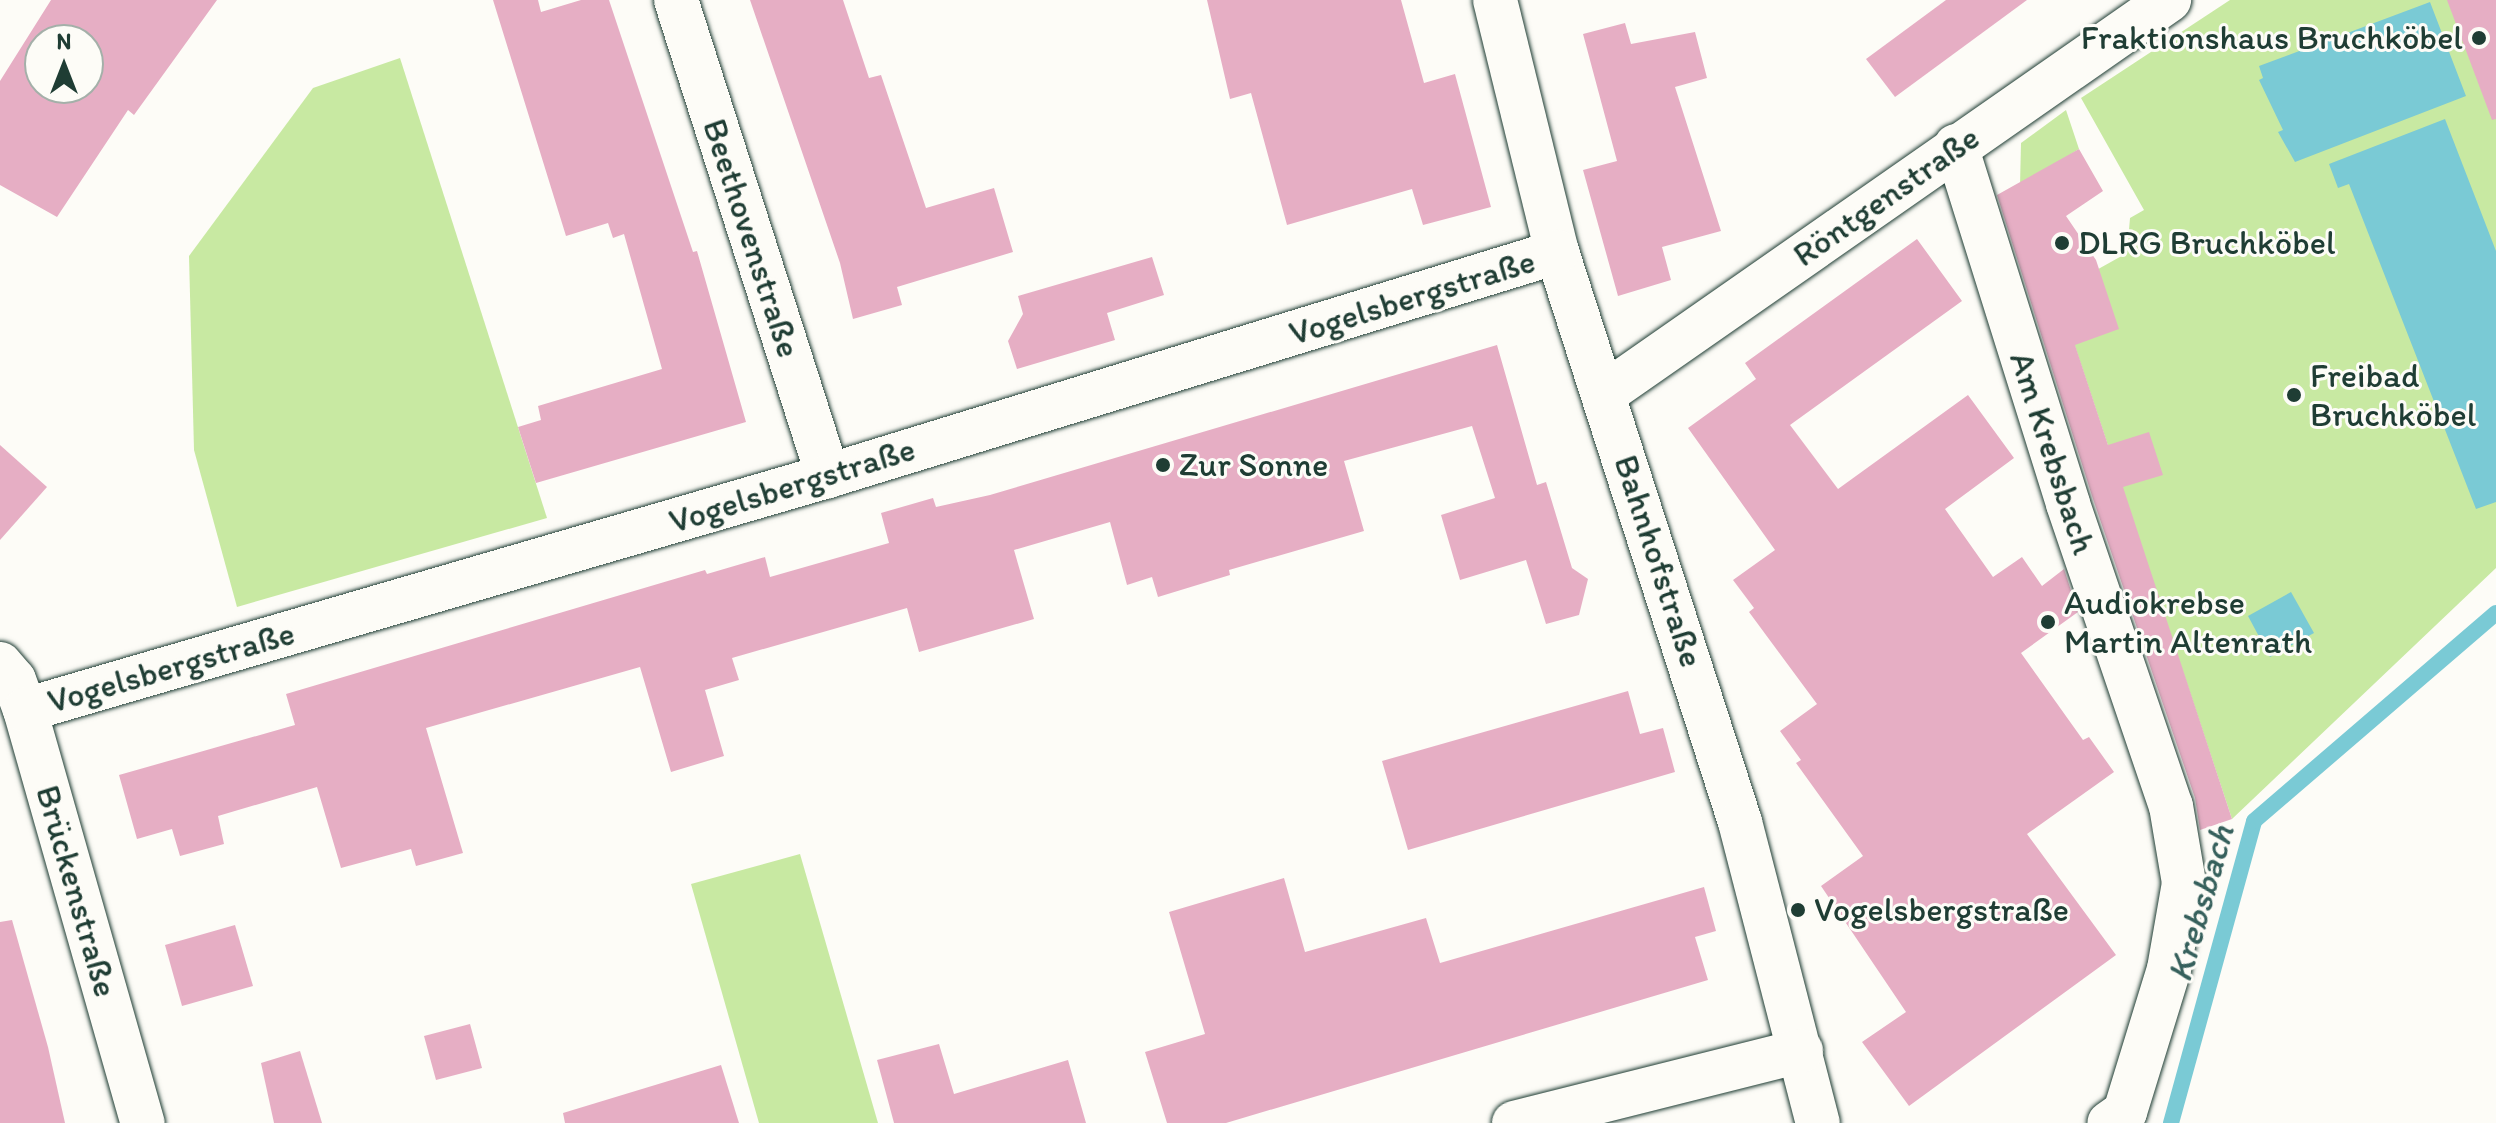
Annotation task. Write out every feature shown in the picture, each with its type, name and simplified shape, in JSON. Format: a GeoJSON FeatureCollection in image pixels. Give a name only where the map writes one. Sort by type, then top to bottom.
{"type":"FeatureCollection","features":[{"type":"Feature","properties":{"kind":"street","name":"Beethovenstraße"},"geometry":{"type":"LineString","coordinates":[[676,0],[828,476]]}},
{"type":"Feature","properties":{"kind":"street","name":"Bahnhofstraße"},"geometry":{"type":"LineString","coordinates":[[1495,0],[1557,252],[1740,822],[1818,1123]]}},
{"type":"Feature","properties":{"kind":"street","name":"Röntgenstraße"},"geometry":{"type":"LineString","coordinates":[[1604,394],[2169,0]]}},
{"type":"Feature","properties":{"kind":"street","name":"Am Krebsbach"},"geometry":{"type":"LineString","coordinates":[[1956,146],[2068,504],[2171,806],[2184,883],[2169,969],[2125,1112],[2109,1123]]}},
{"type":"Feature","properties":{"kind":"street","name":"Vogelsbergstraße"},"geometry":{"type":"LineString","coordinates":[[25,710],[828,476],[1557,252]]}},
{"type":"Feature","properties":{"kind":"street","name":"Brückenstraße"},"geometry":{"type":"LineString","coordinates":[[0,664],[14,680],[25,710],[143,1123]]}},
{"type":"Feature","properties":{"kind":"street"},"geometry":{"type":"LineString","coordinates":[[1514,1123],[1801,1051]]}},
{"type":"Feature","properties":{"kind":"green space","name":"Freibad Bruchköbel"},"geometry":{"type":"Polygon","coordinates":[[[2230,0],[2496,0],[2496,568],[2232,819],[2057,292],[2127,253],[2130,218],[2144,210],[2081,98],[2230,0]]]}},
{"type":"Feature","properties":{"kind":"green space"},"geometry":{"type":"Polygon","coordinates":[[[400,58],[547,518],[237,607],[194,450],[189,256],[313,88],[400,58]]]}},
{"type":"Feature","properties":{"kind":"green space"},"geometry":{"type":"Polygon","coordinates":[[[2066,110],[2079,149],[2020,186],[2021,143],[2066,110]]]}},
{"type":"Feature","properties":{"kind":"green space"},"geometry":{"type":"Polygon","coordinates":[[[800,854],[878,1123],[759,1123],[691,884],[800,854]]]}},
{"type":"Feature","properties":{"kind":"water"},"geometry":{"type":"Polygon","coordinates":[[[2430,2],[2466,96],[2295,162],[2278,132],[2283,130],[2259,80],[2263,78],[2259,66],[2430,2]]]}},
{"type":"Feature","properties":{"kind":"water"},"geometry":{"type":"Polygon","coordinates":[[[2445,119],[2496,251],[2496,502],[2476,509],[2349,184],[2338,188],[2329,164],[2445,119]]]}},
{"type":"Feature","properties":{"kind":"water"},"geometry":{"type":"Polygon","coordinates":[[[2291,592],[2314,633],[2270,657],[2248,616],[2291,592]]]}},
{"type":"Feature","properties":{"kind":"building"},"geometry":{"type":"Polygon","coordinates":[[[51,0],[217,0],[134,115],[128,110],[57,217],[0,185],[0,81],[24,43],[24,104],[104,104],[104,24],[36,24],[51,0]]]}},
{"type":"Feature","properties":{"kind":"building"},"geometry":{"type":"Polygon","coordinates":[[[493,0],[538,0],[541,12],[581,0],[609,0],[693,252],[697,251],[746,422],[536,483],[518,427],[541,420],[538,406],[662,369],[624,234],[613,238],[608,223],[566,236],[493,0]]]}},
{"type":"Feature","properties":{"kind":"building"},"geometry":{"type":"Polygon","coordinates":[[[750,0],[843,0],[869,78],[881,75],[926,208],[994,188],[1013,252],[897,287],[902,305],[853,319],[840,263],[750,0]]]}},
{"type":"Feature","properties":{"kind":"building"},"geometry":{"type":"Polygon","coordinates":[[[1207,0],[1401,0],[1424,83],[1455,74],[1491,207],[1423,225],[1412,189],[1287,225],[1251,93],[1230,99],[1207,0]]]}},
{"type":"Feature","properties":{"kind":"building"},"geometry":{"type":"Polygon","coordinates":[[[1946,0],[2027,0],[1895,97],[1866,59],[1946,0]]]}},
{"type":"Feature","properties":{"kind":"building","name":"Fraktionshaus Bruchköbel"},"geometry":{"type":"Polygon","coordinates":[[[2447,0],[2496,0],[2496,119],[2492,120],[2447,0]]]}},
{"type":"Feature","properties":{"kind":"building"},"geometry":{"type":"Polygon","coordinates":[[[1625,23],[1631,44],[1695,32],[1707,78],[1675,87],[1721,231],[1662,247],[1671,280],[1618,296],[1583,170],[1617,161],[1583,34],[1625,23]]]}},
{"type":"Feature","properties":{"kind":"building"},"geometry":{"type":"Polygon","coordinates":[[[2079,149],[2103,191],[2066,216],[2096,260],[2119,329],[2075,345],[2108,445],[2149,432],[2163,475],[2123,487],[2232,819],[2200,830],[2195,798],[2092,496],[1997,195],[2079,149]]]}},
{"type":"Feature","properties":{"kind":"building"},"geometry":{"type":"Polygon","coordinates":[[[1917,239],[1962,301],[1790,425],[1838,489],[1968,395],[2014,458],[1945,509],[1993,577],[2022,557],[2042,586],[2064,569],[2078,612],[2021,653],[2083,740],[2089,737],[2114,772],[2027,834],[2116,955],[1909,1106],[1862,1042],[1906,1012],[1821,886],[1863,856],[1796,763],[1801,760],[1780,731],[1817,704],[1749,612],[1754,608],[1733,580],[1775,550],[1688,428],[1756,379],[1745,363],[1917,239]]]}},
{"type":"Feature","properties":{"kind":"building"},"geometry":{"type":"Polygon","coordinates":[[[1152,257],[1164,295],[1107,313],[1115,340],[1017,369],[1008,341],[1023,314],[1018,296],[1152,257]]]}},
{"type":"Feature","properties":{"kind":"building"},"geometry":{"type":"Polygon","coordinates":[[[1497,345],[1537,485],[1546,482],[1572,568],[1588,579],[1579,615],[1546,624],[1526,560],[1460,580],[1441,515],[1495,498],[1472,426],[1344,461],[1364,531],[1229,570],[1230,575],[1158,597],[1152,577],[1127,585],[1110,522],[1014,550],[1034,619],[919,652],[907,608],[732,658],[739,680],[705,690],[724,756],[671,772],[640,667],[426,728],[463,853],[416,866],[411,849],[341,868],[317,787],[218,816],[224,844],[180,856],[172,829],[137,839],[119,775],[295,725],[286,694],[705,570],[707,574],[765,557],[770,577],[889,543],[881,513],[933,498],[936,507],[990,495],[1497,345]]]}},
{"type":"Feature","properties":{"kind":"building"},"geometry":{"type":"Polygon","coordinates":[[[0,445],[47,487],[0,540],[0,445]]]}},
{"type":"Feature","properties":{"kind":"building"},"geometry":{"type":"Polygon","coordinates":[[[1628,691],[1640,734],[1663,728],[1675,772],[1408,850],[1382,761],[1628,691]]]}},
{"type":"Feature","properties":{"kind":"building"},"geometry":{"type":"Polygon","coordinates":[[[1284,878],[1305,952],[1426,918],[1440,963],[1704,887],[1716,931],[1695,937],[1708,980],[1226,1123],[1167,1123],[1145,1052],[1205,1034],[1169,912],[1284,878]]]}},
{"type":"Feature","properties":{"kind":"building"},"geometry":{"type":"Polygon","coordinates":[[[12,920],[48,1047],[65,1123],[0,1123],[0,922],[12,920]]]}},
{"type":"Feature","properties":{"kind":"building"},"geometry":{"type":"Polygon","coordinates":[[[235,925],[253,986],[182,1006],[165,945],[235,925]]]}},
{"type":"Feature","properties":{"kind":"building"},"geometry":{"type":"Polygon","coordinates":[[[470,1024],[482,1068],[436,1080],[424,1036],[470,1024]]]}},
{"type":"Feature","properties":{"kind":"building"},"geometry":{"type":"Polygon","coordinates":[[[939,1044],[954,1094],[1068,1060],[1086,1123],[894,1123],[877,1060],[939,1044]]]}},
{"type":"Feature","properties":{"kind":"building"},"geometry":{"type":"Polygon","coordinates":[[[300,1051],[322,1123],[274,1123],[261,1063],[300,1051]]]}},
{"type":"Feature","properties":{"kind":"building"},"geometry":{"type":"Polygon","coordinates":[[[721,1065],[739,1123],[565,1123],[563,1113],[721,1065]]]}},
{"type":"Feature","properties":{"kind":"waterway","name":"Krebsbach"},"geometry":{"type":"LineString","coordinates":[[2171,1123],[2254,821],[2496,613]]}},
{"type":"Feature","properties":{"kind":"place","name":"Fraktionshaus Bruchköbel"},"geometry":{"type":"Point","coordinates":[2479,38]}},
{"type":"Feature","properties":{"kind":"place","name":"DLRG Bruchköbel"},"geometry":{"type":"Point","coordinates":[2062,243]}},
{"type":"Feature","properties":{"kind":"place","name":"Freibad Bruchköbel"},"geometry":{"type":"Point","coordinates":[2294,395]}},
{"type":"Feature","properties":{"kind":"place","name":"Zur Sonne"},"geometry":{"type":"Point","coordinates":[1163,465]}},
{"type":"Feature","properties":{"kind":"place","name":"Audiokrebse Martin Altenrath"},"geometry":{"type":"Point","coordinates":[2048,622]}},
{"type":"Feature","properties":{"kind":"place","name":"Vogelsbergstraße"},"geometry":{"type":"Point","coordinates":[1798,910]}}]}
